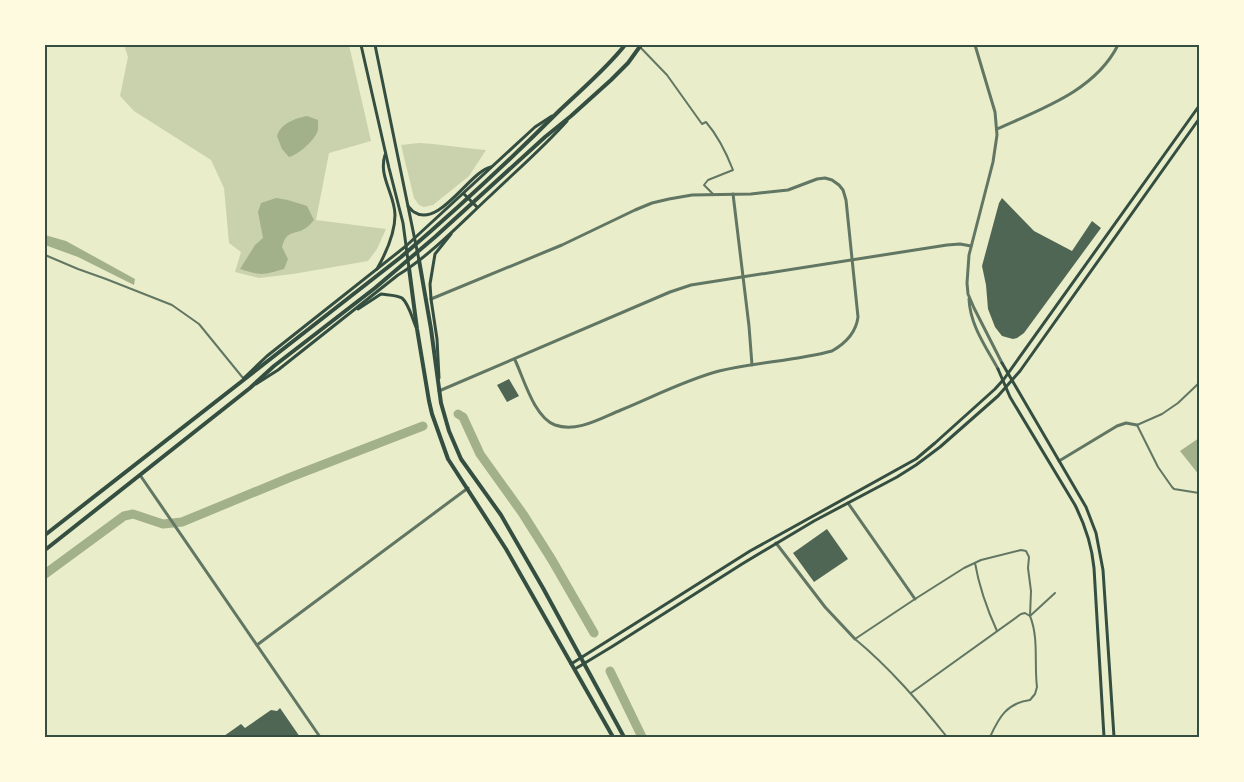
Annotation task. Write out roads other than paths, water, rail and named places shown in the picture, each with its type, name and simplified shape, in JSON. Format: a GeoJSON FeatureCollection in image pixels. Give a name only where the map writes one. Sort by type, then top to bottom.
{"type":"FeatureCollection","features":[{"type":"Feature","properties":{"kind":"main road"},"geometry":{"type":"LineString","coordinates":[[361,45],[401,214],[417,329],[432,414],[448,459],[506,549],[613,737]]}},
{"type":"Feature","properties":{"kind":"main road"},"geometry":{"type":"LineString","coordinates":[[375,45],[419,260],[441,404],[449,431],[461,459],[501,515],[543,588],[624,737]]}},
{"type":"Feature","properties":{"kind":"main road"},"geometry":{"type":"LineString","coordinates":[[45,535],[270,361],[432,231],[540,132],[625,45]]}},
{"type":"Feature","properties":{"kind":"main road"},"geometry":{"type":"LineString","coordinates":[[45,550],[405,262],[571,116],[628,63],[641,46]]}},
{"type":"Feature","properties":{"kind":"main road"},"geometry":{"type":"LineString","coordinates":[[571,664],[740,557],[916,459],[936,443],[1008,374],[1199,106]]}},
{"type":"Feature","properties":{"kind":"main road"},"geometry":{"type":"LineString","coordinates":[[235,386],[267,356],[406,246],[535,127],[561,110]]}},
{"type":"Feature","properties":{"kind":"main road"},"geometry":{"type":"LineString","coordinates":[[250,388],[278,370],[409,268],[549,142],[571,116]]}},
{"type":"Feature","properties":{"kind":"main road"},"geometry":{"type":"LineString","coordinates":[[574,669],[776,543],[897,477],[931,455],[1012,381],[1199,119]]}},
{"type":"Feature","properties":{"kind":"main road"},"geometry":{"type":"LineString","coordinates":[[375,271],[385,254],[395,213],[382,164],[385,153]]}},
{"type":"Feature","properties":{"kind":"main road"},"geometry":{"type":"LineString","coordinates":[[407,205],[416,214],[435,213],[487,167],[493,166]]}},
{"type":"Feature","properties":{"kind":"main road"},"geometry":{"type":"LineString","coordinates":[[464,194],[478,207]]}},
{"type":"Feature","properties":{"kind":"main road"},"geometry":{"type":"LineString","coordinates":[[439,391],[437,339],[430,299],[430,284],[435,254],[456,228]]}},
{"type":"Feature","properties":{"kind":"main road"},"geometry":{"type":"LineString","coordinates":[[353,289],[363,303]]}},
{"type":"Feature","properties":{"kind":"main road"},"geometry":{"type":"LineString","coordinates":[[339,321],[381,294],[402,298],[409,308],[417,329]]}},
{"type":"Feature","properties":{"kind":"main road"},"geometry":{"type":"LineString","coordinates":[[1002,363],[1094,524],[1103,570],[1114,737]]}},
{"type":"Feature","properties":{"kind":"main road"},"geometry":{"type":"LineString","coordinates":[[998,369],[1005,388],[1075,505],[1090,541],[1094,568],[1104,737]]}},
{"type":"Feature","properties":{"kind":"street"},"geometry":{"type":"LineString","coordinates":[[975,45],[997,129],[993,162],[971,246],[966,283],[974,323],[998,369]]}},
{"type":"Feature","properties":{"kind":"street"},"geometry":{"type":"LineString","coordinates":[[997,129],[1065,97],[1081,86],[1103,68],[1118,45]]}},
{"type":"Feature","properties":{"kind":"street"},"geometry":{"type":"LineString","coordinates":[[641,46],[667,75],[702,124],[706,122],[716,133],[726,152],[733,170],[708,180],[704,185],[714,195]]}},
{"type":"Feature","properties":{"kind":"street"},"geometry":{"type":"LineString","coordinates":[[430,299],[562,245],[652,203],[692,195],[788,190],[825,178],[832,180],[843,190],[858,317],[857,327],[843,344],[832,351],[717,372],[686,382],[572,428],[555,425],[542,416],[515,360]]}},
{"type":"Feature","properties":{"kind":"street"},"geometry":{"type":"LineString","coordinates":[[733,194],[752,365]]}},
{"type":"Feature","properties":{"kind":"street"},"geometry":{"type":"LineString","coordinates":[[439,391],[670,292],[701,283],[954,244],[971,246]]}},
{"type":"Feature","properties":{"kind":"street"},"geometry":{"type":"LineString","coordinates":[[45,255],[172,305],[199,324],[243,378]]}},
{"type":"Feature","properties":{"kind":"street"},"geometry":{"type":"LineString","coordinates":[[968,294],[1002,363]]}},
{"type":"Feature","properties":{"kind":"street"},"geometry":{"type":"LineString","coordinates":[[1058,462],[1117,426],[1126,423],[1137,425],[1162,414],[1178,403],[1199,383]]}},
{"type":"Feature","properties":{"kind":"street"},"geometry":{"type":"LineString","coordinates":[[1137,425],[1158,467],[1172,487],[1199,493]]}},
{"type":"Feature","properties":{"kind":"street"},"geometry":{"type":"LineString","coordinates":[[140,475],[320,737]]}},
{"type":"Feature","properties":{"kind":"street"},"geometry":{"type":"LineString","coordinates":[[257,645],[468,488]]}},
{"type":"Feature","properties":{"kind":"street"},"geometry":{"type":"LineString","coordinates":[[848,503],[915,598]]}},
{"type":"Feature","properties":{"kind":"street"},"geometry":{"type":"LineString","coordinates":[[776,543],[825,607],[911,693],[947,737]]}},
{"type":"Feature","properties":{"kind":"street"},"geometry":{"type":"LineString","coordinates":[[855,639],[915,598],[975,562],[1014,551],[1026,551],[1029,557],[1030,616],[1035,642],[1035,694],[1030,700],[1021,701],[1008,709],[998,719],[990,737]]}},
{"type":"Feature","properties":{"kind":"street"},"geometry":{"type":"LineString","coordinates":[[975,562],[977,576],[997,631]]}},
{"type":"Feature","properties":{"kind":"street"},"geometry":{"type":"LineString","coordinates":[[1030,616],[1055,593]]}},
{"type":"Feature","properties":{"kind":"street"},"geometry":{"type":"LineString","coordinates":[[911,693],[1021,614],[1025,613],[1030,616]]}},
{"type":"Feature","properties":{"kind":"waterway"},"geometry":{"type":"LineString","coordinates":[[458,414],[463,417],[480,454],[523,514],[552,560],[594,633]]}},
{"type":"Feature","properties":{"kind":"waterway"},"geometry":{"type":"LineString","coordinates":[[45,574],[124,516],[133,514],[163,524],[182,522],[423,426]]}},
{"type":"Feature","properties":{"kind":"waterway"},"geometry":{"type":"LineString","coordinates":[[610,671],[642,737]]}}]}
